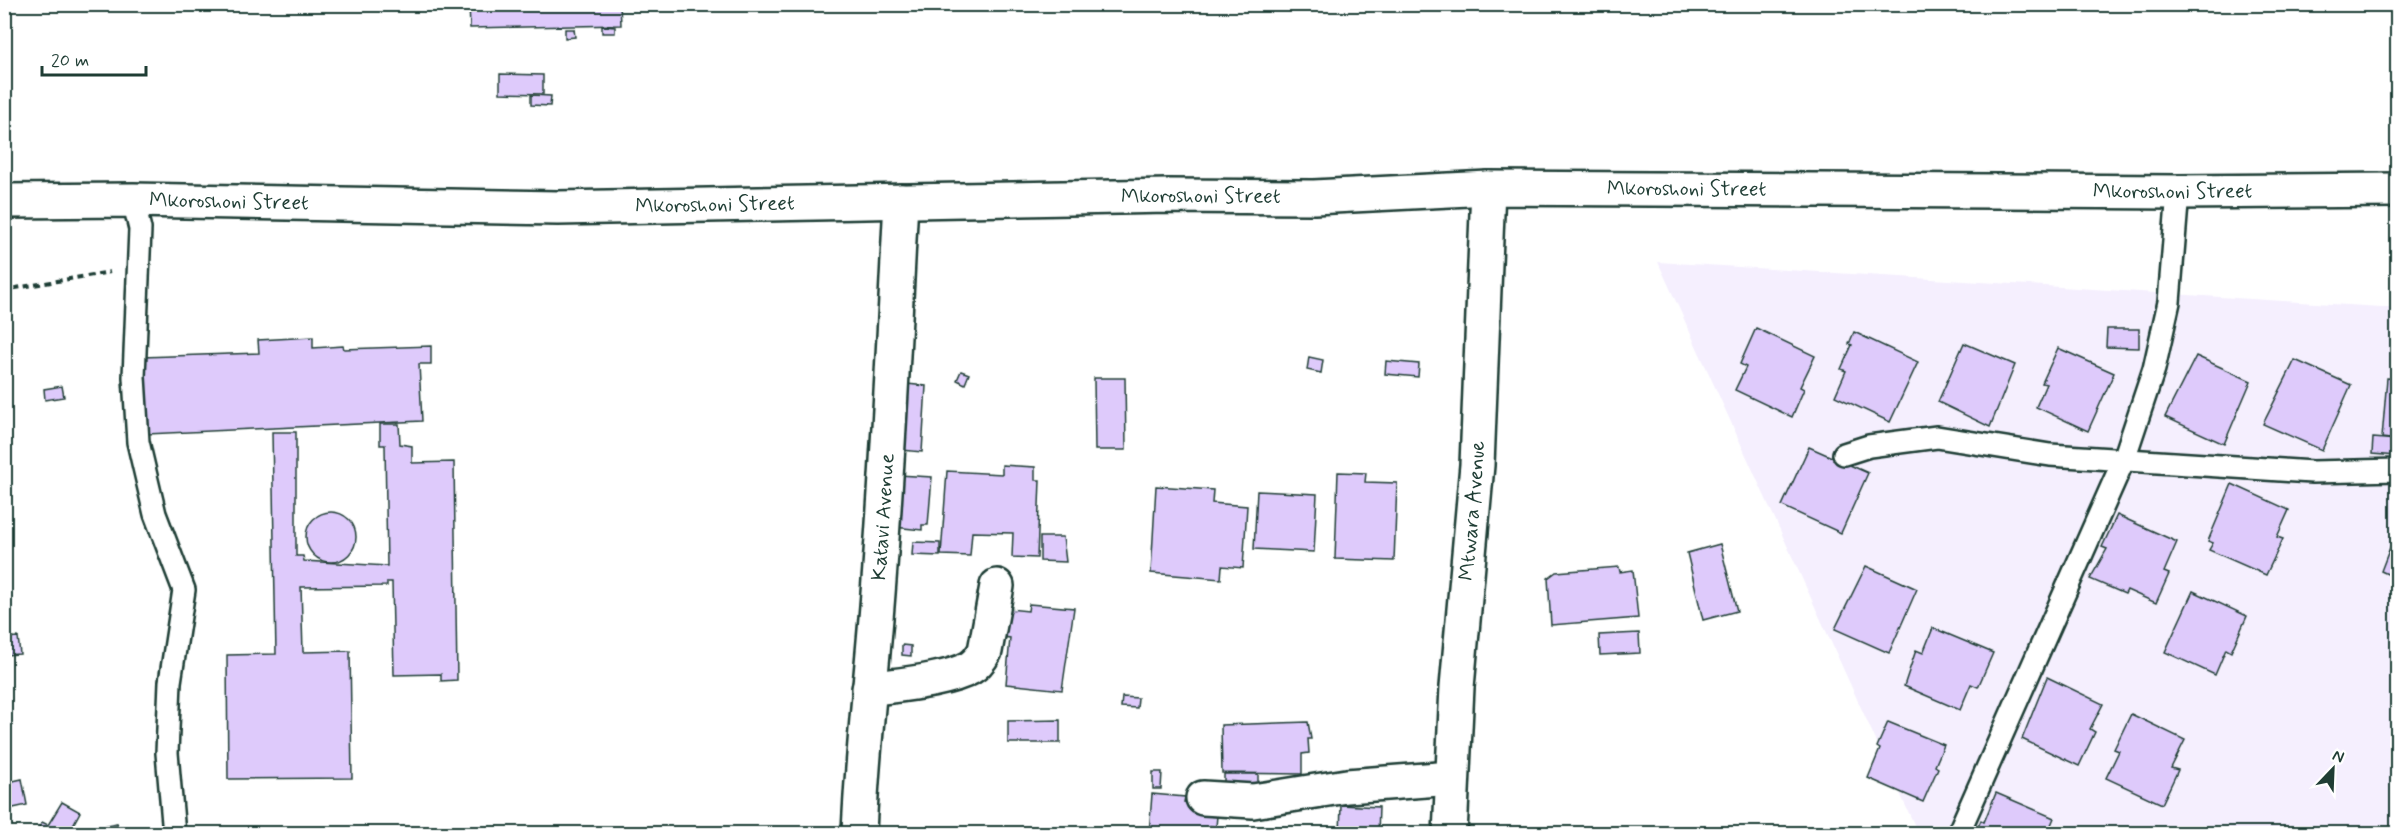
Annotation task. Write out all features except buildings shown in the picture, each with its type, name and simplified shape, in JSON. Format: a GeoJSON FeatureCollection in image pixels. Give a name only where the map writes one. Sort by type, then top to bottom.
{"type":"FeatureCollection","features":[{"type":"Feature","properties":{"kind":"street","name":"Mkoroshoni Street"},"geometry":{"type":"LineString","coordinates":[[4,201],[558,208],[901,201],[1314,197],[1488,188],[2178,192],[2397,190]]}},
{"type":"Feature","properties":{"kind":"street","name":"Mtwara Avenue"},"geometry":{"type":"LineString","coordinates":[[1450,834],[1452,778],[1477,465],[1488,188]]}},
{"type":"Feature","properties":{"kind":"street","name":"Katavi Avenue"},"geometry":{"type":"LineString","coordinates":[[859,834],[862,759],[890,429],[901,201]]}},
{"type":"Feature","properties":{"kind":"street"},"geometry":{"type":"LineString","coordinates":[[869,689],[909,683],[970,669],[981,659],[985,651],[997,586]]}},
{"type":"Feature","properties":{"kind":"street"},"geometry":{"type":"LineString","coordinates":[[1203,798],[1253,801],[1347,786],[1452,778]]}},
{"type":"Feature","properties":{"kind":"lane"},"geometry":{"type":"LineString","coordinates":[[1958,834],[2124,459],[2154,369],[2169,302],[2178,192]]}},
{"type":"Feature","properties":{"kind":"lane"},"geometry":{"type":"LineString","coordinates":[[133,201],[140,228],[140,267],[135,303],[138,442],[155,514],[184,590],[170,682],[166,753],[174,834]]}},
{"type":"Feature","properties":{"kind":"lane"},"geometry":{"type":"LineString","coordinates":[[1844,454],[1869,447],[1936,437],[2050,455],[2312,472],[2397,470]]}},
{"type":"Feature","properties":{"kind":"path"},"geometry":{"type":"LineString","coordinates":[[4,290],[140,267]]}},
{"type":"Feature","properties":{"kind":"shaded area"},"geometry":{"type":"Polygon","coordinates":[[[1658,262],[2397,308],[2397,833],[1918,833],[1658,262]]]}}]}
